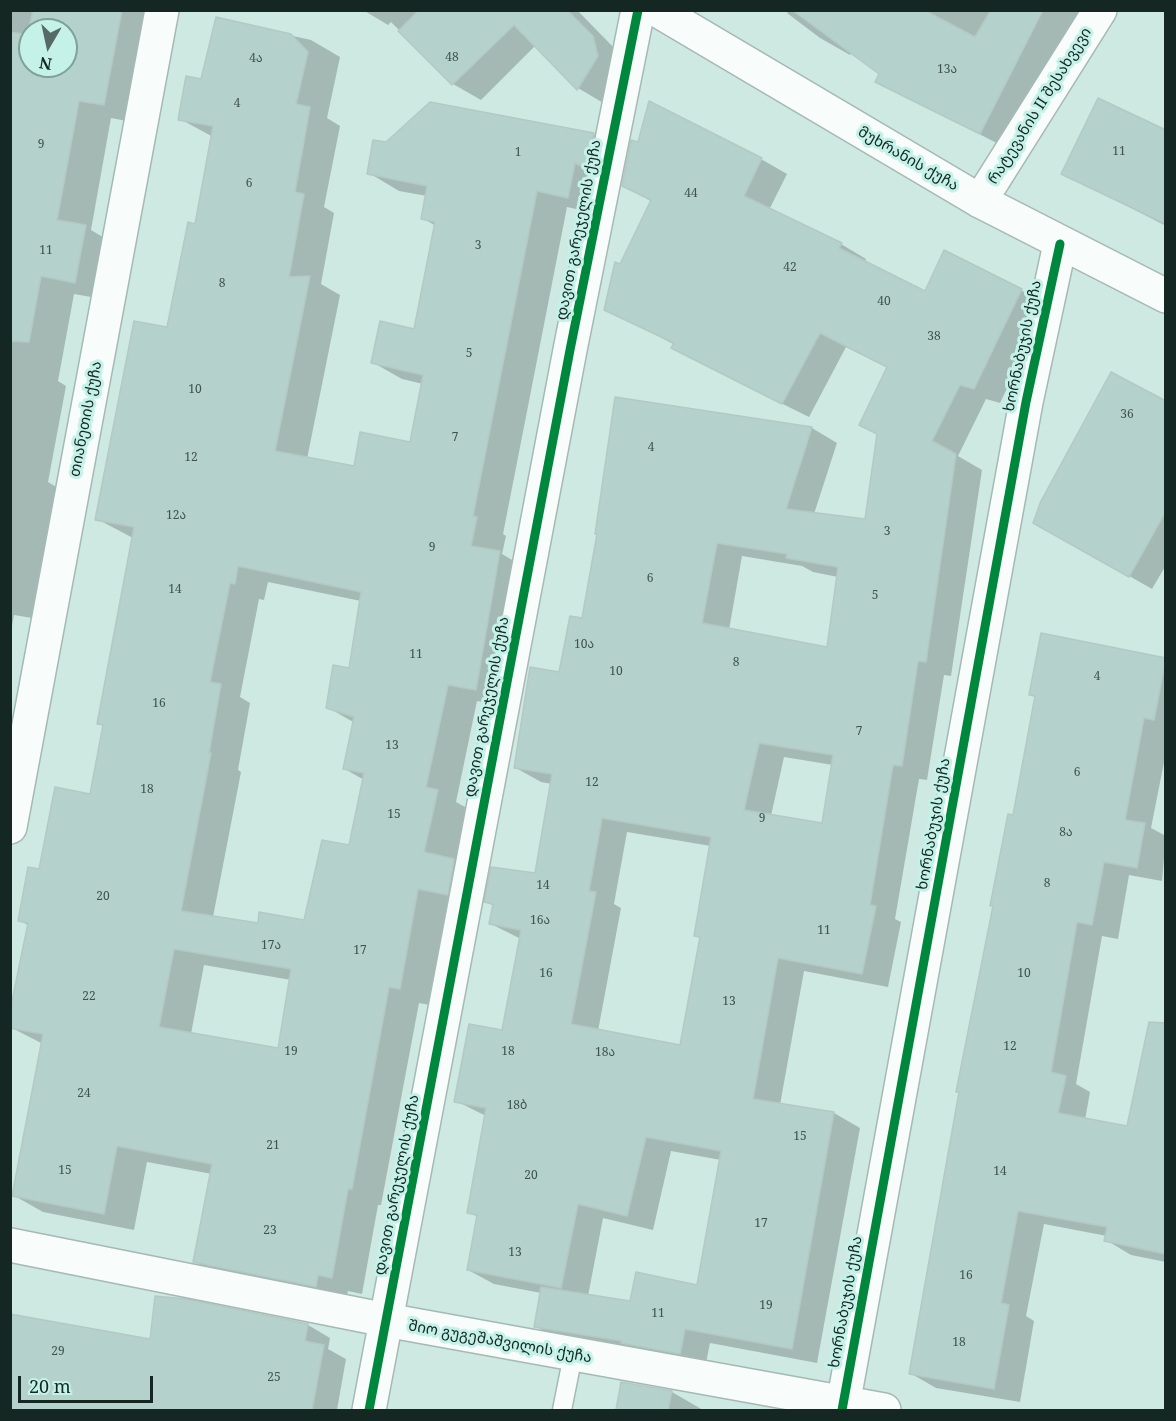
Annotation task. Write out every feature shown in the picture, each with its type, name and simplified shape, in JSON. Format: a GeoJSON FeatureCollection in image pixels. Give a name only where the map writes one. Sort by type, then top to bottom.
{"type":"FeatureCollection","features":[{"type":"Feature","properties":{"kind":"street","name":"თიანეთის ქუჩა"},"geometry":{"type":"LineString","coordinates":[[10,827],[162,10]]}},
{"type":"Feature","properties":{"kind":"street","name":"დავით გარეჯელის ქუჩა"},"geometry":{"type":"LineString","coordinates":[[369,1410],[568,362],[638,10]]}},
{"type":"Feature","properties":{"kind":"street","name":"მუხრანის ქუჩა"},"geometry":{"type":"LineString","coordinates":[[657,10],[980,201],[1060,244],[1166,296]]}},
{"type":"Feature","properties":{"kind":"street","name":"რატევანის II შესახვევი"},"geometry":{"type":"LineString","coordinates":[[980,201],[1100,10]]}},
{"type":"Feature","properties":{"kind":"street","name":"ხორნაბუჯის ქუჩა"},"geometry":{"type":"LineString","coordinates":[[843,1407],[1026,402],[1060,244]]}},
{"type":"Feature","properties":{"kind":"street","name":"შიო გუგეშაშვილის ქუჩა"},"geometry":{"type":"LineString","coordinates":[[10,1245],[386,1320],[843,1407],[884,1410]]}},
{"type":"Feature","properties":{"kind":"lane"},"geometry":{"type":"LineString","coordinates":[[562,1410],[573,1356]]}},
{"type":"Feature","properties":{"kind":"building"},"geometry":{"type":"Polygon","coordinates":[[[33,10],[122,10],[104,105],[79,101],[57,220],[86,225],[75,283],[41,276],[29,342],[10,341],[10,32],[18,33],[18,78],[78,78],[78,18],[31,18],[33,10]]]}},
{"type":"Feature","properties":{"kind":"building"},"geometry":{"type":"Polygon","coordinates":[[[419,10],[567,10],[593,36],[598,56],[577,90],[514,25],[452,85],[398,31],[419,10]]]}},
{"type":"Feature","properties":{"kind":"building"},"geometry":{"type":"Polygon","coordinates":[[[792,10],[924,10],[975,37],[991,10],[1043,10],[980,134],[875,82],[879,74],[792,10]]]}},
{"type":"Feature","properties":{"kind":"building"},"geometry":{"type":"Polygon","coordinates":[[[216,17],[291,34],[308,52],[296,104],[310,107],[295,192],[304,194],[289,277],[310,276],[275,451],[354,466],[360,432],[410,442],[423,375],[371,363],[380,321],[414,329],[435,222],[421,219],[427,186],[367,174],[373,140],[386,142],[430,102],[594,133],[587,169],[575,163],[568,198],[537,191],[473,516],[477,517],[471,546],[500,551],[476,690],[448,685],[426,787],[438,790],[424,852],[454,859],[448,895],[418,889],[400,989],[389,987],[352,1189],[348,1189],[332,1278],[318,1275],[316,1287],[193,1262],[212,1164],[117,1146],[104,1214],[12,1196],[43,1034],[10,1028],[10,1011],[28,923],[18,921],[28,867],[39,869],[55,787],[90,794],[103,725],[97,724],[134,527],[95,520],[134,321],[167,327],[188,222],[195,224],[213,126],[178,120],[186,76],[201,79],[216,17]],[[238,566],[235,584],[230,583],[210,682],[221,684],[209,753],[211,753],[181,911],[258,923],[259,912],[304,920],[322,840],[349,845],[364,773],[343,769],[354,717],[326,708],[333,665],[349,668],[361,592],[238,566]],[[174,949],[159,1027],[278,1048],[291,969],[174,949]]]}},
{"type":"Feature","properties":{"kind":"building"},"geometry":{"type":"Polygon","coordinates":[[[1098,98],[1166,130],[1166,224],[1061,174],[1098,98]]]}},
{"type":"Feature","properties":{"kind":"building"},"geometry":{"type":"Polygon","coordinates":[[[649,101],[762,158],[744,196],[842,243],[839,248],[925,291],[944,250],[1022,289],[974,389],[960,385],[932,441],[956,454],[926,662],[918,661],[902,766],[893,765],[870,905],[876,906],[862,974],[778,958],[753,1099],[834,1112],[792,1349],[685,1329],[680,1354],[621,1343],[622,1341],[534,1327],[541,1287],[630,1301],[636,1272],[697,1285],[721,1151],[646,1137],[627,1216],[578,1204],[561,1288],[467,1270],[477,1215],[467,1213],[486,1108],[454,1102],[469,1024],[502,1030],[521,930],[489,924],[493,904],[484,902],[491,867],[535,873],[552,774],[514,768],[530,667],[559,672],[570,616],[582,618],[597,534],[595,534],[615,397],[812,427],[786,509],[865,519],[877,434],[859,425],[887,367],[820,333],[782,404],[671,348],[674,343],[604,310],[615,262],[620,264],[651,200],[622,186],[631,140],[638,142],[649,101]],[[717,543],[702,623],[827,647],[838,567],[786,558],[787,554],[717,543]],[[759,743],[744,810],[822,823],[833,755],[759,743]],[[602,818],[589,891],[596,892],[571,1024],[680,1045],[700,937],[694,936],[711,837],[602,818]]]}},
{"type":"Feature","properties":{"kind":"building"},"geometry":{"type":"Polygon","coordinates":[[[1111,372],[1166,401],[1166,511],[1129,577],[1033,523],[1041,501],[1111,372]]]}},
{"type":"Feature","properties":{"kind":"building"},"geometry":{"type":"Polygon","coordinates":[[[1041,633],[1166,658],[1154,720],[1144,718],[1125,820],[1145,823],[1137,868],[1104,862],[1092,925],[1077,922],[1051,1072],[1066,1076],[1058,1113],[1127,1126],[1149,1022],[1166,1023],[1166,1254],[1104,1241],[1107,1227],[1018,1211],[1001,1303],[1009,1305],[994,1389],[909,1374],[959,1092],[956,1092],[993,906],[990,906],[1008,814],[1013,815],[1035,696],[1029,695],[1041,633]]]}},
{"type":"Feature","properties":{"kind":"building"},"geometry":{"type":"Polygon","coordinates":[[[155,1296],[186,1299],[308,1324],[305,1341],[324,1345],[312,1410],[10,1410],[10,1314],[150,1339],[155,1296]]]}},
{"type":"Feature","properties":{"kind":"building"},"geometry":{"type":"Polygon","coordinates":[[[621,1382],[672,1391],[668,1410],[616,1410],[621,1382]]]}},
{"type":"Feature","properties":{"kind":"cycle path"},"geometry":{"type":"LineString","coordinates":[[369,1410],[570,350],[638,10]]}},
{"type":"Feature","properties":{"kind":"cycle path"},"geometry":{"type":"LineString","coordinates":[[842,1410],[1026,402],[1060,244]]}}]}
